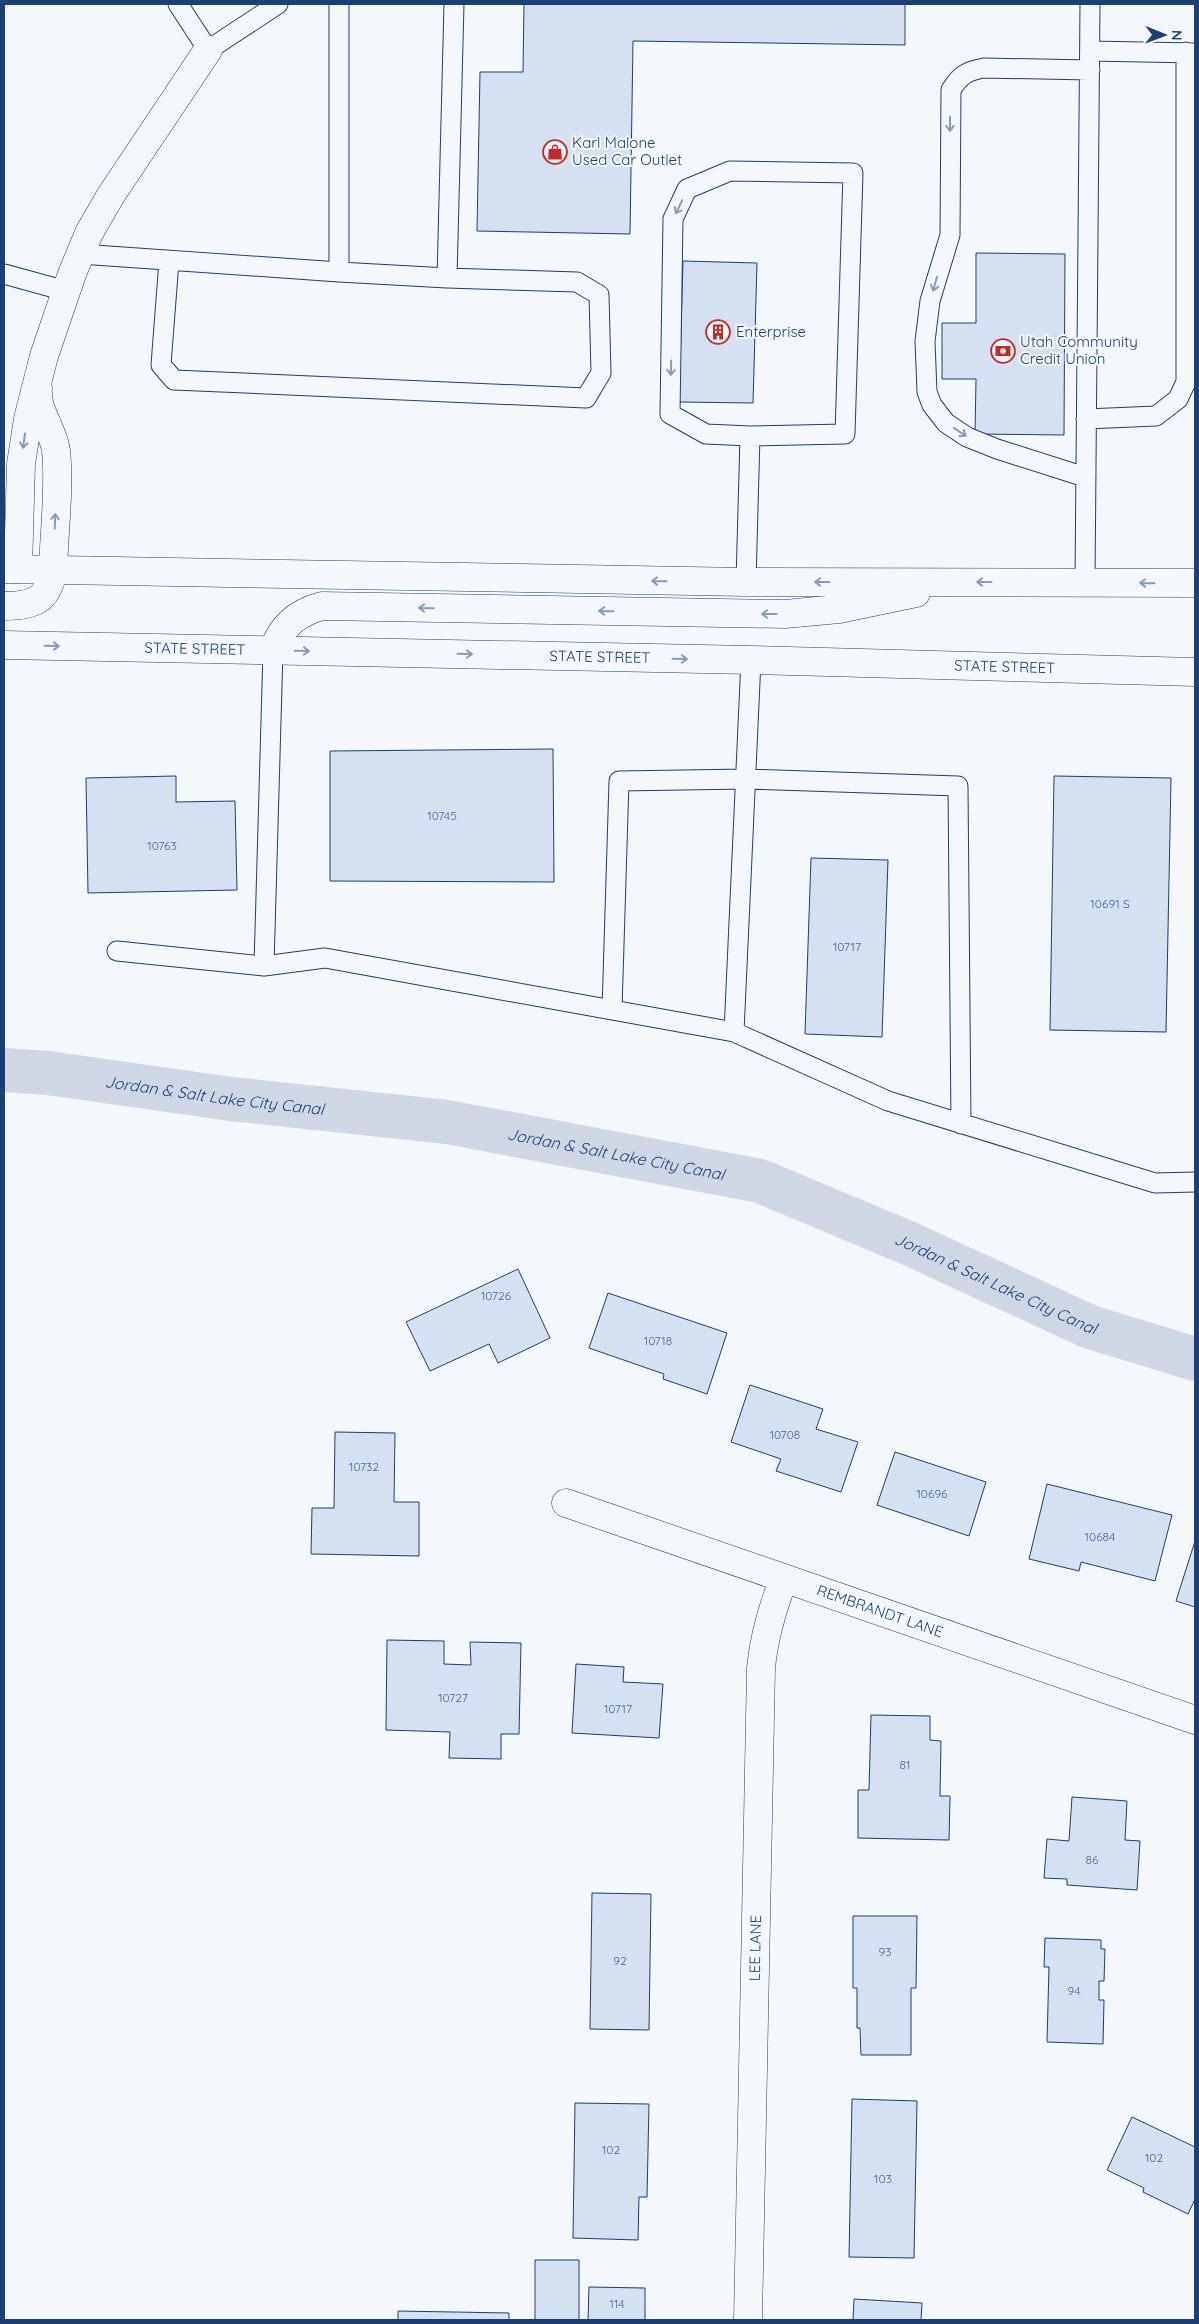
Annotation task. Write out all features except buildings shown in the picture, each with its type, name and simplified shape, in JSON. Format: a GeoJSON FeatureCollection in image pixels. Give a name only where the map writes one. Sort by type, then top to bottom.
{"type":"FeatureCollection","features":[{"type":"Feature","properties":{"kind":"main road"},"geometry":{"type":"LineString","coordinates":[[208,50],[111,195],[80,254],[66,291],[28,419],[22,456],[11,569],[746,582],[1085,582],[1195,584]]}},
{"type":"Feature","properties":{"kind":"main road"},"geometry":{"type":"LineString","coordinates":[[4,606],[25,606],[34,603],[48,589],[53,570],[56,451],[51,431],[40,406],[39,377]]}},
{"type":"Feature","properties":{"kind":"main road"},"geometry":{"type":"LineString","coordinates":[[273,650],[284,627],[294,618],[307,610],[322,606],[785,614],[839,609],[897,598],[954,582]]}},
{"type":"Feature","properties":{"kind":"main road","name":"STATE STREET"},"geometry":{"type":"LineString","coordinates":[[4,645],[751,660],[1195,672]]}},
{"type":"Feature","properties":{"kind":"main road","name":"REMBRANDT LANE"},"geometry":{"type":"LineString","coordinates":[[566,1504],[1195,1720]]}},
{"type":"Feature","properties":{"kind":"main road","name":"LEE LANE"},"geometry":{"type":"LineString","coordinates":[[748,2320],[761,1668],[763,1642],[768,1620],[784,1578]]}},
{"type":"Feature","properties":{"kind":"lane"},"geometry":{"type":"LineString","coordinates":[[178,4],[208,50],[278,4]]}},
{"type":"Feature","properties":{"kind":"lane"},"geometry":{"type":"LineString","coordinates":[[339,4],[339,272]]}},
{"type":"Feature","properties":{"kind":"lane"},"geometry":{"type":"LineString","coordinates":[[447,278],[454,4]]}},
{"type":"Feature","properties":{"kind":"lane"},"geometry":{"type":"LineString","coordinates":[[1085,582],[1090,4]]}},
{"type":"Feature","properties":{"kind":"lane"},"geometry":{"type":"LineString","coordinates":[[1086,419],[1156,416],[1178,399],[1186,382],[1191,52],[1090,51]]}},
{"type":"Feature","properties":{"kind":"lane"},"geometry":{"type":"LineString","coordinates":[[1085,477],[997,449],[967,437],[946,423],[932,405],[928,392],[925,341],[930,301],[950,235],[951,90],[958,77],[971,70],[984,68],[1090,70]]}},
{"type":"Feature","properties":{"kind":"lane"},"geometry":{"type":"LineString","coordinates":[[730,171],[853,173],[845,434],[750,436],[706,434],[670,414],[673,219],[687,189],[730,171]]}},
{"type":"Feature","properties":{"kind":"lane"},"geometry":{"type":"LineString","coordinates":[[80,254],[339,272],[578,282],[599,295],[601,373],[586,398],[174,380],[161,365],[169,261]]}},
{"type":"Feature","properties":{"kind":"lane"},"geometry":{"type":"LineString","coordinates":[[4,274],[66,291]]}},
{"type":"Feature","properties":{"kind":"lane"},"geometry":{"type":"LineString","coordinates":[[746,582],[750,436]]}},
{"type":"Feature","properties":{"kind":"lane"},"geometry":{"type":"LineString","coordinates":[[264,966],[273,650]]}},
{"type":"Feature","properties":{"kind":"lane"},"geometry":{"type":"LineString","coordinates":[[734,1032],[751,660]]}},
{"type":"Feature","properties":{"kind":"lane"},"geometry":{"type":"LineString","coordinates":[[612,1010],[619,781],[746,778],[958,786],[961,1124]]}},
{"type":"Feature","properties":{"kind":"lane"},"geometry":{"type":"LineString","coordinates":[[117,952],[264,966],[325,958],[734,1032],[888,1102],[1155,1183],[1195,1182]]}},
{"type":"Feature","properties":{"kind":"waterway","name":"Jordan & Salt Lake City Canal"},"geometry":{"type":"LineString","coordinates":[[4,1070],[48,1073],[231,1099],[447,1122],[760,1181],[908,1243],[1090,1327],[1195,1359]]}},
{"type":"Feature","properties":{"kind":"place","name":"Karl Malone Used Car Outlet"},"geometry":{"type":"Point","coordinates":[555,152]}},
{"type":"Feature","properties":{"kind":"place","name":"Enterprise"},"geometry":{"type":"Point","coordinates":[718,332]}},
{"type":"Feature","properties":{"kind":"place","name":"Utah Community Credit Union"},"geometry":{"type":"Point","coordinates":[1003,351]}}]}
